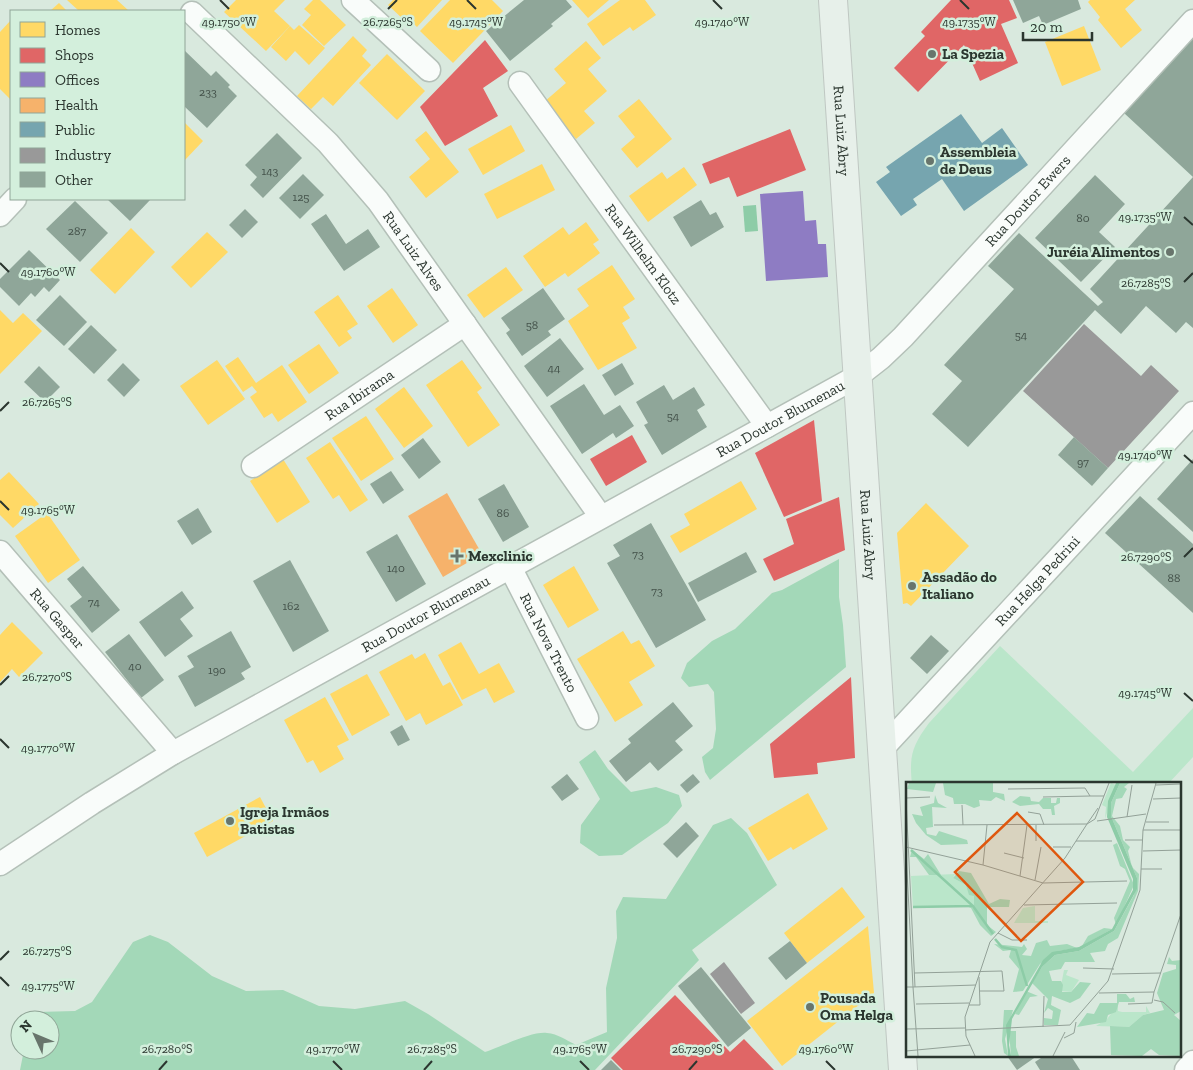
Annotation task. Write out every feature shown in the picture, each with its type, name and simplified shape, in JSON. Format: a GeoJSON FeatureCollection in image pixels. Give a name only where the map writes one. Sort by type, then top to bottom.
{"type":"FeatureCollection","features":[{"type":"Feature","properties":{"kind":"main road","name":"Rua Luiz Abry"},"geometry":{"type":"LineString","coordinates":[[833,0],[882,749],[904,1052]]}},
{"type":"Feature","properties":{"kind":"street"},"geometry":{"type":"LineString","coordinates":[[353,0],[429,70]]}},
{"type":"Feature","properties":{"kind":"street","name":"Rua Luiz Alves"},"geometry":{"type":"LineString","coordinates":[[193,12],[328,144],[378,200],[601,517]]}},
{"type":"Feature","properties":{"kind":"street","name":"Rua Doutor Ewers"},"geometry":{"type":"LineString","coordinates":[[858,376],[903,337],[1193,21]]}},
{"type":"Feature","properties":{"kind":"street","name":"Rua Wilhelm Klotz"},"geometry":{"type":"LineString","coordinates":[[520,83],[767,426]]}},
{"type":"Feature","properties":{"kind":"street"},"geometry":{"type":"LineString","coordinates":[[0,215],[14,200]]}},
{"type":"Feature","properties":{"kind":"street","name":"Rua Ibirama"},"geometry":{"type":"LineString","coordinates":[[253,466],[464,324]]}},
{"type":"Feature","properties":{"kind":"street","name":"Rua Doutor Blumenau"},"geometry":{"type":"LineString","coordinates":[[0,864],[92,803],[173,753],[858,376]]}},
{"type":"Feature","properties":{"kind":"street","name":"Rua Helga Pedrini"},"geometry":{"type":"LineString","coordinates":[[882,749],[1193,413]]}},
{"type":"Feature","properties":{"kind":"street","name":"Rua Gaspar"},"geometry":{"type":"LineString","coordinates":[[0,552],[173,753]]}},
{"type":"Feature","properties":{"kind":"street","name":"Rua Nova Trento"},"geometry":{"type":"LineString","coordinates":[[510,567],[587,718]]}},
{"type":"Feature","properties":{"kind":"street"},"geometry":{"type":"LineString","coordinates":[[1186,1070],[1193,1062]]}},
{"type":"Feature","properties":{"kind":"shaded area"},"geometry":{"type":"Polygon","coordinates":[[[756,205],[758,231],[745,232],[743,206],[756,205]]]}},
{"type":"Feature","properties":{"kind":"shaded area"},"geometry":{"type":"Polygon","coordinates":[[[839,559],[839,597],[846,667],[710,780],[705,772],[702,757],[713,748],[716,729],[714,692],[708,684],[689,687],[681,678],[687,663],[712,641],[735,629],[772,593],[782,590],[839,559]]]}},
{"type":"Feature","properties":{"kind":"shaded area"},"geometry":{"type":"Polygon","coordinates":[[[1000,646],[1133,772],[1193,708],[1193,757],[1170,782],[912,782],[911,766],[915,745],[929,723],[1000,646]]]}},
{"type":"Feature","properties":{"kind":"shaded area"},"geometry":{"type":"Polygon","coordinates":[[[595,750],[608,769],[631,792],[656,787],[679,795],[682,806],[668,823],[622,855],[599,856],[580,843],[581,825],[600,799],[579,762],[595,750]]]}},
{"type":"Feature","properties":{"kind":"shaded area"},"geometry":{"type":"Polygon","coordinates":[[[731,818],[747,833],[777,885],[692,950],[699,960],[595,1070],[20,1070],[22,1060],[60,1060],[60,1011],[75,1011],[92,1002],[133,942],[150,935],[168,942],[212,976],[246,991],[283,990],[319,1006],[355,1009],[405,1001],[485,1052],[533,1034],[541,1033],[555,1035],[576,1045],[607,1032],[606,988],[617,938],[616,911],[623,897],[666,899],[713,825],[731,818]]]}},
{"type":"Feature","properties":{"kind":"building: Homes"},"geometry":{"type":"Polygon","coordinates":[[[67,0],[117,0],[128,10],[78,10],[67,0]]]}},
{"type":"Feature","properties":{"kind":"building: Homes"},"geometry":{"type":"Polygon","coordinates":[[[236,0],[285,0],[274,11],[290,26],[266,51],[224,12],[236,0]]]}},
{"type":"Feature","properties":{"kind":"building: Homes"},"geometry":{"type":"Polygon","coordinates":[[[313,0],[320,0],[346,25],[324,46],[302,25],[311,15],[304,9],[313,0]]]}},
{"type":"Feature","properties":{"kind":"building: Homes"},"geometry":{"type":"Polygon","coordinates":[[[393,0],[442,0],[417,27],[407,17],[404,20],[388,5],[393,0]]]}},
{"type":"Feature","properties":{"kind":"building: Homes"},"geometry":{"type":"Polygon","coordinates":[[[450,0],[492,0],[503,11],[453,63],[420,31],[450,0]]]}},
{"type":"Feature","properties":{"kind":"building: Homes"},"geometry":{"type":"Polygon","coordinates":[[[572,0],[609,0],[588,18],[572,0]]]}},
{"type":"Feature","properties":{"kind":"building: Homes"},"geometry":{"type":"Polygon","coordinates":[[[620,0],[645,0],[656,15],[633,31],[630,27],[603,46],[587,24],[620,0]]]}},
{"type":"Feature","properties":{"kind":"building: Homes"},"geometry":{"type":"Polygon","coordinates":[[[1090,0],[1135,0],[1125,9],[1142,30],[1121,48],[1098,20],[1100,17],[1088,2],[1090,0]]]}},
{"type":"Feature","properties":{"kind":"building: Homes"},"geometry":{"type":"Polygon","coordinates":[[[59,3],[66,10],[51,10],[59,3]]]}},
{"type":"Feature","properties":{"kind":"building: Homes"},"geometry":{"type":"Polygon","coordinates":[[[10,21],[10,99],[0,89],[0,32],[10,21]]]}},
{"type":"Feature","properties":{"kind":"building: Homes"},"geometry":{"type":"Polygon","coordinates":[[[299,25],[325,48],[309,65],[295,51],[286,61],[271,47],[290,26],[294,30],[299,25]]]}},
{"type":"Feature","properties":{"kind":"building: Homes"},"geometry":{"type":"Polygon","coordinates":[[[1084,26],[1101,70],[1062,86],[1045,42],[1084,26]]]}},
{"type":"Feature","properties":{"kind":"building: Homes"},"geometry":{"type":"Polygon","coordinates":[[[353,36],[367,50],[362,56],[371,65],[333,106],[323,97],[311,109],[297,96],[353,36]]]}},
{"type":"Feature","properties":{"kind":"building: Homes"},"geometry":{"type":"Polygon","coordinates":[[[586,41],[601,58],[588,69],[607,91],[584,111],[595,123],[576,139],[544,102],[566,83],[554,69],[586,41]]]}},
{"type":"Feature","properties":{"kind":"building: Homes"},"geometry":{"type":"Polygon","coordinates":[[[387,54],[425,91],[397,120],[359,83],[387,54]]]}},
{"type":"Feature","properties":{"kind":"building: Homes"},"geometry":{"type":"Polygon","coordinates":[[[639,99],[672,139],[637,168],[621,149],[635,137],[618,116],[639,99]]]}},
{"type":"Feature","properties":{"kind":"building: Homes"},"geometry":{"type":"Polygon","coordinates":[[[185,123],[203,141],[185,160],[185,123]]]}},
{"type":"Feature","properties":{"kind":"building: Homes"},"geometry":{"type":"Polygon","coordinates":[[[511,125],[525,151],[483,175],[468,149],[511,125]]]}},
{"type":"Feature","properties":{"kind":"building: Homes"},"geometry":{"type":"Polygon","coordinates":[[[426,131],[459,172],[426,198],[409,177],[430,159],[415,140],[426,131]]]}},
{"type":"Feature","properties":{"kind":"building: Homes"},"geometry":{"type":"Polygon","coordinates":[[[542,164],[555,190],[497,219],[484,194],[542,164]]]}},
{"type":"Feature","properties":{"kind":"building: Homes"},"geometry":{"type":"Polygon","coordinates":[[[684,167],[697,185],[648,222],[629,196],[662,172],[667,179],[684,167]]]}},
{"type":"Feature","properties":{"kind":"building: Homes"},"geometry":{"type":"Polygon","coordinates":[[[586,222],[599,240],[593,244],[600,253],[568,277],[565,273],[545,287],[523,256],[563,227],[569,235],[586,222]]]}},
{"type":"Feature","properties":{"kind":"building: Homes"},"geometry":{"type":"Polygon","coordinates":[[[131,228],[155,252],[115,294],[90,270],[131,228]]]}},
{"type":"Feature","properties":{"kind":"building: Homes"},"geometry":{"type":"Polygon","coordinates":[[[207,232],[228,252],[191,288],[171,267],[207,232]]]}},
{"type":"Feature","properties":{"kind":"building: Homes"},"geometry":{"type":"Polygon","coordinates":[[[612,265],[635,299],[623,307],[630,318],[622,323],[637,348],[598,370],[568,321],[589,306],[577,289],[612,265]]]}},
{"type":"Feature","properties":{"kind":"building: Homes"},"geometry":{"type":"Polygon","coordinates":[[[506,267],[523,290],[484,318],[467,295],[506,267]]]}},
{"type":"Feature","properties":{"kind":"building: Homes"},"geometry":{"type":"Polygon","coordinates":[[[392,288],[418,325],[393,343],[367,306],[392,288]]]}},
{"type":"Feature","properties":{"kind":"building: Homes"},"geometry":{"type":"Polygon","coordinates":[[[338,295],[358,324],[347,331],[352,338],[339,347],[314,312],[338,295]]]}},
{"type":"Feature","properties":{"kind":"building: Homes"},"geometry":{"type":"Polygon","coordinates":[[[0,310],[13,323],[23,313],[42,331],[0,374],[0,310]]]}},
{"type":"Feature","properties":{"kind":"building: Homes"},"geometry":{"type":"Polygon","coordinates":[[[319,344],[339,373],[309,394],[288,365],[319,344]]]}},
{"type":"Feature","properties":{"kind":"building: Homes"},"geometry":{"type":"Polygon","coordinates":[[[238,357],[256,383],[282,365],[307,402],[278,422],[272,413],[264,418],[250,397],[257,392],[252,386],[243,392],[225,366],[238,357]]]}},
{"type":"Feature","properties":{"kind":"building: Homes"},"geometry":{"type":"Polygon","coordinates":[[[217,360],[245,399],[208,425],[180,386],[217,360]]]}},
{"type":"Feature","properties":{"kind":"building: Homes"},"geometry":{"type":"Polygon","coordinates":[[[462,360],[482,388],[477,392],[500,425],[468,447],[426,385],[462,360]]]}},
{"type":"Feature","properties":{"kind":"building: Homes"},"geometry":{"type":"Polygon","coordinates":[[[404,387],[433,426],[404,448],[375,409],[404,387]]]}},
{"type":"Feature","properties":{"kind":"building: Homes"},"geometry":{"type":"Polygon","coordinates":[[[366,416],[394,459],[361,481],[332,438],[366,416]]]}},
{"type":"Feature","properties":{"kind":"building: Homes"},"geometry":{"type":"Polygon","coordinates":[[[330,442],[368,500],[350,512],[339,495],[333,499],[306,458],[330,442]]]}},
{"type":"Feature","properties":{"kind":"building: Homes"},"geometry":{"type":"Polygon","coordinates":[[[283,459],[310,502],[277,523],[250,481],[283,459]]]}},
{"type":"Feature","properties":{"kind":"building: Homes"},"geometry":{"type":"Polygon","coordinates":[[[9,472],[39,504],[13,528],[0,515],[0,480],[9,472]]]}},
{"type":"Feature","properties":{"kind":"building: Homes"},"geometry":{"type":"Polygon","coordinates":[[[741,481],[757,509],[680,553],[670,536],[690,525],[684,514],[741,481]]]}},
{"type":"Feature","properties":{"kind":"building: Homes"},"geometry":{"type":"Polygon","coordinates":[[[926,503],[969,546],[911,606],[907,603],[903,604],[897,533],[926,503]]]}},
{"type":"Feature","properties":{"kind":"building: Homes"},"geometry":{"type":"Polygon","coordinates":[[[47,513],[80,560],[48,583],[15,536],[47,513]]]}},
{"type":"Feature","properties":{"kind":"building: Homes"},"geometry":{"type":"Polygon","coordinates":[[[574,566],[599,610],[568,628],[543,585],[574,566]]]}},
{"type":"Feature","properties":{"kind":"building: Homes"},"geometry":{"type":"Polygon","coordinates":[[[12,622],[43,653],[19,677],[12,669],[0,682],[0,635],[12,622]]]}},
{"type":"Feature","properties":{"kind":"building: Homes"},"geometry":{"type":"Polygon","coordinates":[[[623,631],[631,644],[639,640],[655,666],[629,682],[643,705],[615,722],[577,659],[623,631]]]}},
{"type":"Feature","properties":{"kind":"building: Homes"},"geometry":{"type":"Polygon","coordinates":[[[461,642],[479,674],[499,663],[515,692],[494,703],[486,688],[462,700],[438,655],[461,642]]]}},
{"type":"Feature","properties":{"kind":"building: Homes"},"geometry":{"type":"Polygon","coordinates":[[[425,653],[443,686],[450,682],[463,705],[426,725],[420,713],[406,721],[379,672],[412,654],[415,659],[425,653]]]}},
{"type":"Feature","properties":{"kind":"building: Homes"},"geometry":{"type":"Polygon","coordinates":[[[367,674],[390,715],[352,736],[330,694],[367,674]]]}},
{"type":"Feature","properties":{"kind":"building: Homes"},"geometry":{"type":"Polygon","coordinates":[[[325,697],[349,740],[337,746],[344,759],[320,773],[313,760],[307,763],[284,720],[325,697]]]}},
{"type":"Feature","properties":{"kind":"building: Homes"},"geometry":{"type":"Polygon","coordinates":[[[808,793],[828,829],[793,850],[791,847],[768,861],[748,828],[808,793]]]}},
{"type":"Feature","properties":{"kind":"building: Homes"},"geometry":{"type":"Polygon","coordinates":[[[260,797],[273,821],[207,857],[194,833],[260,797]]]}},
{"type":"Feature","properties":{"kind":"building: Homes"},"geometry":{"type":"Polygon","coordinates":[[[842,887],[865,917],[807,963],[784,933],[842,887]]]}},
{"type":"Feature","properties":{"kind":"building: Homes","name":"Pousada Oma Helga"},"geometry":{"type":"Polygon","coordinates":[[[868,926],[874,993],[782,1066],[747,1021],[868,926]]]}},
{"type":"Feature","properties":{"kind":"building: Shops","name":"La Spezia"},"geometry":{"type":"Polygon","coordinates":[[[951,0],[1009,0],[1017,18],[1001,24],[1018,63],[980,81],[964,45],[918,92],[894,68],[925,36],[921,32],[951,0]]]}},
{"type":"Feature","properties":{"kind":"building: Shops"},"geometry":{"type":"Polygon","coordinates":[[[485,40],[508,71],[483,88],[498,116],[445,146],[420,107],[485,40]]]}},
{"type":"Feature","properties":{"kind":"building: Shops"},"geometry":{"type":"Polygon","coordinates":[[[790,129],[806,170],[737,197],[729,177],[710,184],[702,164],[790,129]]]}},
{"type":"Feature","properties":{"kind":"building: Shops"},"geometry":{"type":"Polygon","coordinates":[[[814,420],[822,501],[784,517],[755,453],[814,420]]]}},
{"type":"Feature","properties":{"kind":"building: Shops"},"geometry":{"type":"Polygon","coordinates":[[[632,435],[647,462],[606,486],[590,459],[632,435]]]}},
{"type":"Feature","properties":{"kind":"building: Shops"},"geometry":{"type":"Polygon","coordinates":[[[839,497],[845,550],[774,581],[763,559],[794,544],[786,519],[839,497]]]}},
{"type":"Feature","properties":{"kind":"building: Shops"},"geometry":{"type":"Polygon","coordinates":[[[851,677],[855,758],[817,763],[818,774],[774,778],[770,744],[851,677]]]}},
{"type":"Feature","properties":{"kind":"building: Shops"},"geometry":{"type":"Polygon","coordinates":[[[675,995],[730,1052],[744,1039],[774,1070],[623,1070],[611,1058],[675,995]]]}},
{"type":"Feature","properties":{"kind":"building: Offices"},"geometry":{"type":"Polygon","coordinates":[[[803,191],[805,221],[816,220],[818,244],[826,244],[828,277],[766,281],[760,194],[803,191]]]}},
{"type":"Feature","properties":{"kind":"building: Health"},"geometry":{"type":"Polygon","coordinates":[[[447,493],[482,554],[443,577],[408,516],[447,493]]]}},
{"type":"Feature","properties":{"kind":"building: Public"},"geometry":{"type":"Polygon","coordinates":[[[961,114],[982,143],[1002,128],[1028,165],[964,211],[942,179],[913,199],[917,205],[901,216],[876,182],[890,172],[886,167],[961,114]]]}},
{"type":"Feature","properties":{"kind":"building: Industry"},"geometry":{"type":"Polygon","coordinates":[[[1084,324],[1141,376],[1151,365],[1179,391],[1108,468],[1023,391],[1084,324]]]}},
{"type":"Feature","properties":{"kind":"building: Industry"},"geometry":{"type":"Polygon","coordinates":[[[724,962],[755,1003],[741,1014],[710,974],[724,962]]]}},
{"type":"Feature","properties":{"kind":"building: Other"},"geometry":{"type":"Polygon","coordinates":[[[524,0],[566,0],[572,7],[551,24],[553,26],[510,61],[486,31],[524,0]]]}},
{"type":"Feature","properties":{"kind":"building: Other"},"geometry":{"type":"Polygon","coordinates":[[[1013,0],[1078,0],[1081,9],[1043,25],[1039,16],[1023,23],[1013,0]]]}},
{"type":"Feature","properties":{"kind":"building: Other"},"geometry":{"type":"Polygon","coordinates":[[[1193,38],[1193,177],[1124,113],[1193,38]]]}},
{"type":"Feature","properties":{"kind":"building: Other"},"geometry":{"type":"Polygon","coordinates":[[[185,51],[211,76],[216,71],[230,85],[228,87],[237,96],[207,128],[185,107],[185,51]]]}},
{"type":"Feature","properties":{"kind":"building: Other"},"geometry":{"type":"Polygon","coordinates":[[[277,133],[302,158],[263,198],[250,185],[257,177],[245,165],[277,133]]]}},
{"type":"Feature","properties":{"kind":"building: Other"},"geometry":{"type":"Polygon","coordinates":[[[303,174],[324,195],[300,219],[279,198],[303,174]]]}},
{"type":"Feature","properties":{"kind":"building: Other"},"geometry":{"type":"Polygon","coordinates":[[[1095,175],[1125,204],[1099,232],[1115,247],[1081,282],[1035,238],[1095,175]]]}},
{"type":"Feature","properties":{"kind":"building: Other"},"geometry":{"type":"Polygon","coordinates":[[[1193,177],[1193,328],[1186,322],[1176,333],[1146,306],[1121,334],[1095,310],[968,447],[932,414],[962,381],[944,365],[1014,289],[988,266],[1019,233],[1098,306],[1103,302],[1090,289],[1193,177]]]}},
{"type":"Feature","properties":{"kind":"building: Other"},"geometry":{"type":"Polygon","coordinates":[[[108,200],[150,200],[130,221],[108,200]]]}},
{"type":"Feature","properties":{"kind":"building: Other"},"geometry":{"type":"Polygon","coordinates":[[[701,200],[710,215],[716,212],[724,227],[691,247],[673,217],[701,200]]]}},
{"type":"Feature","properties":{"kind":"building: Other"},"geometry":{"type":"Polygon","coordinates":[[[75,201],[108,233],[80,262],[46,229],[75,201]]]}},
{"type":"Feature","properties":{"kind":"building: Other"},"geometry":{"type":"Polygon","coordinates":[[[245,209],[258,222],[242,238],[229,225],[245,209]]]}},
{"type":"Feature","properties":{"kind":"building: Other"},"geometry":{"type":"Polygon","coordinates":[[[326,214],[346,244],[368,229],[380,247],[344,271],[311,224],[326,214]]]}},
{"type":"Feature","properties":{"kind":"building: Other"},"geometry":{"type":"Polygon","coordinates":[[[29,250],[60,280],[49,292],[44,287],[35,297],[31,293],[19,306],[0,287],[0,279],[29,250]]]}},
{"type":"Feature","properties":{"kind":"building: Other"},"geometry":{"type":"Polygon","coordinates":[[[543,288],[565,319],[548,331],[551,335],[522,356],[506,333],[510,330],[501,318],[543,288]]]}},
{"type":"Feature","properties":{"kind":"building: Other"},"geometry":{"type":"Polygon","coordinates":[[[60,295],[87,322],[64,346],[36,320],[60,295]]]}},
{"type":"Feature","properties":{"kind":"building: Other"},"geometry":{"type":"Polygon","coordinates":[[[91,325],[117,350],[94,374],[68,349],[91,325]]]}},
{"type":"Feature","properties":{"kind":"building: Other"},"geometry":{"type":"Polygon","coordinates":[[[560,338],[584,369],[547,397],[524,366],[560,338]]]}},
{"type":"Feature","properties":{"kind":"building: Other"},"geometry":{"type":"Polygon","coordinates":[[[123,363],[140,380],[124,397],[107,380],[123,363]]]}},
{"type":"Feature","properties":{"kind":"building: Other"},"geometry":{"type":"Polygon","coordinates":[[[622,363],[634,384],[615,396],[602,375],[622,363]]]}},
{"type":"Feature","properties":{"kind":"building: Other"},"geometry":{"type":"Polygon","coordinates":[[[39,366],[60,387],[45,402],[24,382],[39,366]]]}},
{"type":"Feature","properties":{"kind":"building: Other"},"geometry":{"type":"Polygon","coordinates":[[[584,384],[604,415],[620,405],[634,426],[616,438],[613,433],[582,454],[550,406],[584,384]]]}},
{"type":"Feature","properties":{"kind":"building: Other"},"geometry":{"type":"Polygon","coordinates":[[[664,385],[673,400],[694,387],[705,405],[697,410],[707,427],[662,455],[644,425],[648,423],[636,402],[664,385]]]}},
{"type":"Feature","properties":{"kind":"building: Other"},"geometry":{"type":"Polygon","coordinates":[[[1074,437],[1108,468],[1092,486],[1058,455],[1074,437]]]}},
{"type":"Feature","properties":{"kind":"building: Other"},"geometry":{"type":"Polygon","coordinates":[[[423,438],[441,462],[419,479],[401,455],[423,438]]]}},
{"type":"Feature","properties":{"kind":"building: Other"},"geometry":{"type":"Polygon","coordinates":[[[1193,459],[1193,532],[1157,499],[1193,459]]]}},
{"type":"Feature","properties":{"kind":"building: Other"},"geometry":{"type":"Polygon","coordinates":[[[391,471],[404,490],[383,504],[370,484],[391,471]]]}},
{"type":"Feature","properties":{"kind":"building: Other"},"geometry":{"type":"Polygon","coordinates":[[[504,484],[529,527],[503,542],[478,499],[504,484]]]}},
{"type":"Feature","properties":{"kind":"building: Other"},"geometry":{"type":"Polygon","coordinates":[[[1140,496],[1193,544],[1193,613],[1105,533],[1140,496]]]}},
{"type":"Feature","properties":{"kind":"building: Other"},"geometry":{"type":"Polygon","coordinates":[[[198,508],[212,532],[192,545],[177,521],[198,508]]]}},
{"type":"Feature","properties":{"kind":"building: Other"},"geometry":{"type":"Polygon","coordinates":[[[651,523],[706,620],[656,648],[607,563],[620,556],[613,545],[651,523]]]}},
{"type":"Feature","properties":{"kind":"building: Other"},"geometry":{"type":"Polygon","coordinates":[[[397,534],[426,584],[396,602],[366,552],[397,534]]]}},
{"type":"Feature","properties":{"kind":"building: Other"},"geometry":{"type":"Polygon","coordinates":[[[746,552],[757,572],[698,602],[688,583],[746,552]]]}},
{"type":"Feature","properties":{"kind":"building: Other"},"geometry":{"type":"Polygon","coordinates":[[[290,560],[329,631],[293,652],[253,581],[290,560]]]}},
{"type":"Feature","properties":{"kind":"building: Other"},"geometry":{"type":"Polygon","coordinates":[[[83,566],[120,610],[92,633],[70,606],[82,597],[67,579],[83,566]]]}},
{"type":"Feature","properties":{"kind":"building: Other"},"geometry":{"type":"Polygon","coordinates":[[[182,591],[194,608],[180,619],[193,636],[165,657],[139,622],[182,591]]]}},
{"type":"Feature","properties":{"kind":"building: Other"},"geometry":{"type":"Polygon","coordinates":[[[231,631],[251,667],[241,673],[245,679],[195,707],[178,676],[194,667],[187,656],[231,631]]]}},
{"type":"Feature","properties":{"kind":"building: Other"},"geometry":{"type":"Polygon","coordinates":[[[129,634],[164,680],[141,698],[105,652],[129,634]]]}},
{"type":"Feature","properties":{"kind":"building: Other"},"geometry":{"type":"Polygon","coordinates":[[[931,635],[949,651],[927,674],[910,658],[931,635]]]}},
{"type":"Feature","properties":{"kind":"building: Other"},"geometry":{"type":"Polygon","coordinates":[[[673,702],[693,726],[675,741],[683,750],[658,771],[650,762],[626,782],[609,761],[631,743],[628,739],[673,702]]]}},
{"type":"Feature","properties":{"kind":"building: Other"},"geometry":{"type":"Polygon","coordinates":[[[402,725],[410,740],[398,746],[390,732],[402,725]]]}},
{"type":"Feature","properties":{"kind":"building: Other"},"geometry":{"type":"Polygon","coordinates":[[[567,774],[579,789],[562,801],[551,787],[567,774]]]}},
{"type":"Feature","properties":{"kind":"building: Other"},"geometry":{"type":"Polygon","coordinates":[[[693,774],[700,782],[687,793],[680,785],[693,774]]]}},
{"type":"Feature","properties":{"kind":"building: Other"},"geometry":{"type":"Polygon","coordinates":[[[686,822],[699,836],[677,858],[663,844],[686,822]]]}},
{"type":"Feature","properties":{"kind":"building: Other"},"geometry":{"type":"Polygon","coordinates":[[[790,941],[807,963],[786,980],[768,958],[790,941]]]}},
{"type":"Feature","properties":{"kind":"building: Other"},"geometry":{"type":"Polygon","coordinates":[[[701,967],[751,1028],[728,1047],[678,986],[701,967]]]}},
{"type":"Feature","properties":{"kind":"building: Other"},"geometry":{"type":"Polygon","coordinates":[[[1008,1058],[1034,1058],[1017,1070],[1008,1058]]]}},
{"type":"Feature","properties":{"kind":"building: Other"},"geometry":{"type":"Polygon","coordinates":[[[1041,1058],[1072,1058],[1080,1070],[1040,1070],[1035,1062],[1041,1058]]]}},
{"type":"Feature","properties":{"kind":"building: Other"},"geometry":{"type":"Polygon","coordinates":[[[611,1060],[621,1070],[601,1070],[611,1060]]]}},
{"type":"Feature","properties":{"kind":"place","name":"La Spezia"},"geometry":{"type":"Point","coordinates":[932,54]}},
{"type":"Feature","properties":{"kind":"place","name":"Assembleia de Deus"},"geometry":{"type":"Point","coordinates":[930,161]}},
{"type":"Feature","properties":{"kind":"place","name":"Juréia Alimentos"},"geometry":{"type":"Point","coordinates":[1170,252]}},
{"type":"Feature","properties":{"kind":"place","name":"Mexclinic"},"geometry":{"type":"Point","coordinates":[457,556]}},
{"type":"Feature","properties":{"kind":"place","name":"Assadão do Italiano"},"geometry":{"type":"Point","coordinates":[912,586]}},
{"type":"Feature","properties":{"kind":"place","name":"Igreja Irmãos Batistas"},"geometry":{"type":"Point","coordinates":[230,821]}},
{"type":"Feature","properties":{"kind":"place","name":"Pousada Oma Helga"},"geometry":{"type":"Point","coordinates":[810,1007]}}]}
